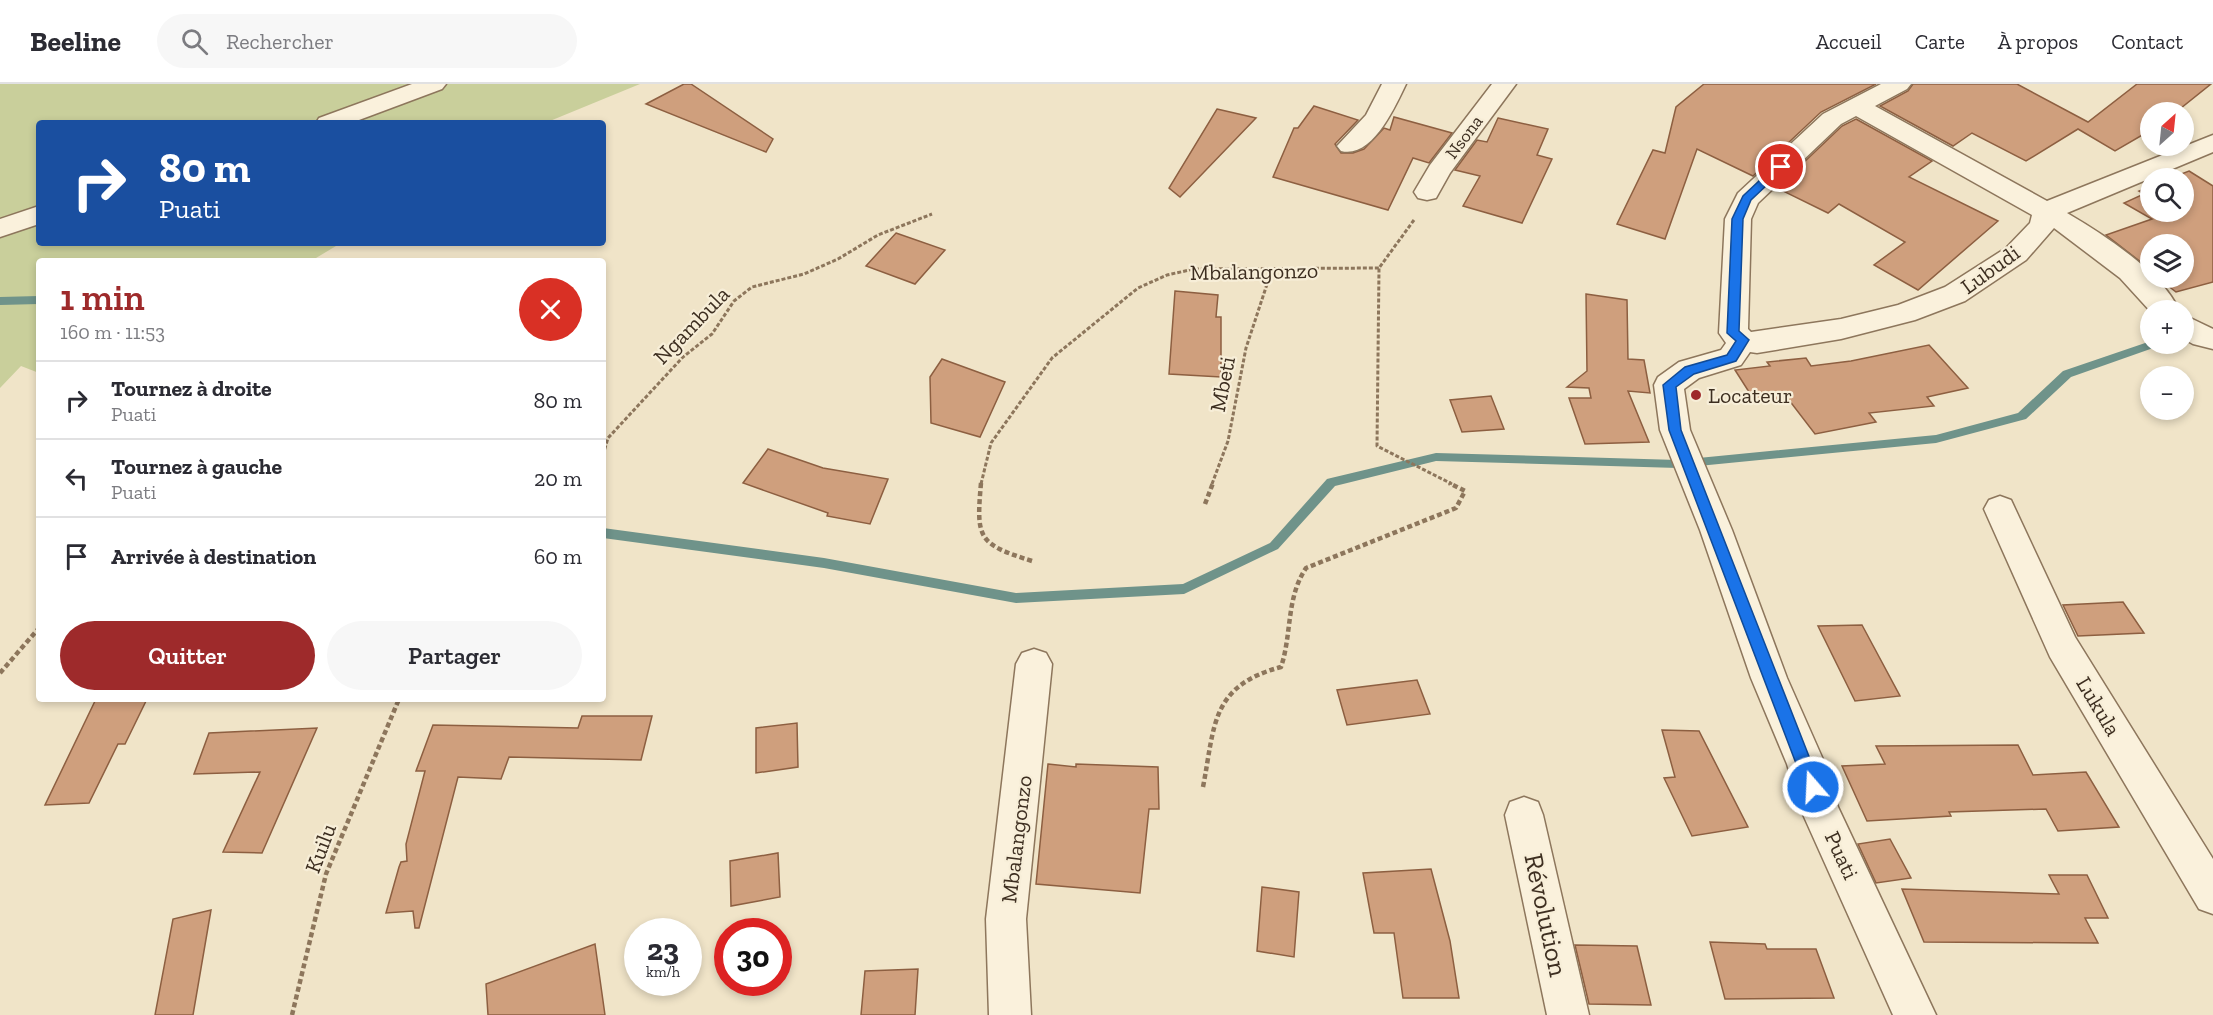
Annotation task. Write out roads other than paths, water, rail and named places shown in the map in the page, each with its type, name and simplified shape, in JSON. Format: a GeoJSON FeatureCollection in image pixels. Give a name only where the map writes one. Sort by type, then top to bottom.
{"type":"FeatureCollection","features":[{"type":"Feature","properties":{"kind":"street"},"geometry":{"type":"LineString","coordinates":[[336,120],[434,84]]}},
{"type":"Feature","properties":{"kind":"street"},"geometry":{"type":"LineString","coordinates":[[1350,146],[1377,118],[1394,84]]}},
{"type":"Feature","properties":{"kind":"street","name":"Nsona"},"geometry":{"type":"LineString","coordinates":[[1427,192],[1439,171],[1504,84]]}},
{"type":"Feature","properties":{"kind":"street"},"geometry":{"type":"LineString","coordinates":[[1743,340],[1733,333],[1738,219],[1747,199],[1832,119],[1899,84]]}},
{"type":"Feature","properties":{"kind":"street"},"geometry":{"type":"LineString","coordinates":[[1856,106],[2047,211],[2121,263],[2156,300]]}},
{"type":"Feature","properties":{"kind":"street"},"geometry":{"type":"LineString","coordinates":[[2047,211],[2213,143]]}},
{"type":"Feature","properties":{"kind":"street","name":"Lubudi"},"geometry":{"type":"LineString","coordinates":[[1743,340],[1758,343],[1841,329],[1905,314],[1955,294],[2016,254],[2042,226],[2047,211]]}},
{"type":"Feature","properties":{"kind":"street"},"geometry":{"type":"LineString","coordinates":[[0,228],[36,216]]}},
{"type":"Feature","properties":{"kind":"street"},"geometry":{"type":"LineString","coordinates":[[2194,331],[2203,337],[2213,339]]}},
{"type":"Feature","properties":{"kind":"street","name":"Puati"},"geometry":{"type":"LineString","coordinates":[[1743,340],[1731,358],[1689,370],[1669,385],[1675,430],[1821,810],[1915,1015]]}},
{"type":"Feature","properties":{"kind":"street","name":"Lukula"},"geometry":{"type":"LineString","coordinates":[[2000,509],[2062,646],[2213,895]]}},
{"type":"Feature","properties":{"kind":"street","name":"Mbalangonzo"},"geometry":{"type":"LineString","coordinates":[[1010,1015],[1006,919],[1034,664]]}},
{"type":"Feature","properties":{"kind":"street","name":"Révolution"},"geometry":{"type":"LineString","coordinates":[[1524,815],[1568,1015]]}},
{"type":"Feature","properties":{"kind":"waterway"},"geometry":{"type":"LineString","coordinates":[[0,301],[36,300]]}},
{"type":"Feature","properties":{"kind":"waterway"},"geometry":{"type":"LineString","coordinates":[[606,533],[824,563],[1016,598],[1184,589],[1274,546],[1331,482],[1436,457],[1678,464],[1936,439],[2022,416],[2067,374],[2140,348]]}},
{"type":"Feature","properties":{"kind":"place","name":"Locateur"},"geometry":{"type":"Point","coordinates":[1696,395]}}]}
